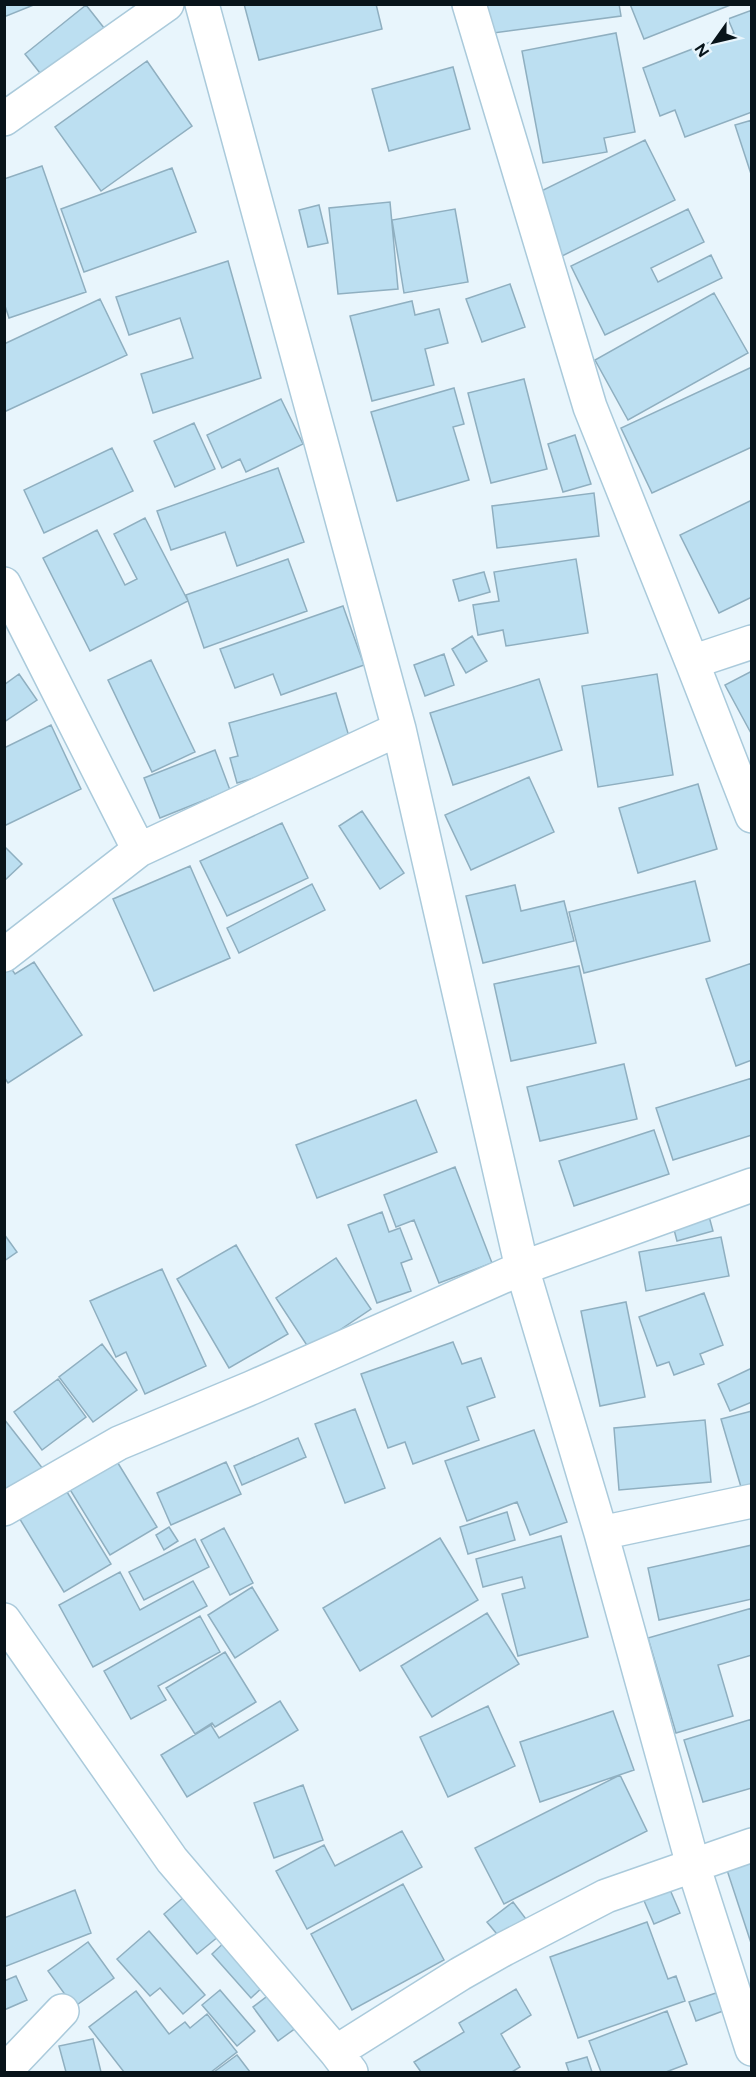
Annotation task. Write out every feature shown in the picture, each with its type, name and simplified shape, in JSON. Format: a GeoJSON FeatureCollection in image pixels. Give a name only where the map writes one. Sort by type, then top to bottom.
{"type":"FeatureCollection","features":[{"type":"Feature","properties":{"kind":"street"},"geometry":{"type":"LineString","coordinates":[[4,119],[167,4]]}},
{"type":"Feature","properties":{"kind":"street"},"geometry":{"type":"LineString","coordinates":[[202,4],[399,729],[522,1268],[601,1533],[693,1865],[752,2049]]}},
{"type":"Feature","properties":{"kind":"street"},"geometry":{"type":"LineString","coordinates":[[469,4],[590,407],[752,816]]}},
{"type":"Feature","properties":{"kind":"street"},"geometry":{"type":"LineString","coordinates":[[4,584],[140,850]]}},
{"type":"Feature","properties":{"kind":"street"},"geometry":{"type":"LineString","coordinates":[[692,662],[752,642]]}},
{"type":"Feature","properties":{"kind":"street"},"geometry":{"type":"LineString","coordinates":[[4,955],[140,850],[399,729]]}},
{"type":"Feature","properties":{"kind":"street"},"geometry":{"type":"LineString","coordinates":[[4,1509],[119,1443],[251,1388],[522,1268],[752,1185]]}},
{"type":"Feature","properties":{"kind":"street"},"geometry":{"type":"LineString","coordinates":[[601,1533],[752,1502]]}},
{"type":"Feature","properties":{"kind":"street"},"geometry":{"type":"LineString","coordinates":[[4,1620],[172,1860],[343,2062],[460,1974],[514,1944],[606,1896],[752,1845]]}},
{"type":"Feature","properties":{"kind":"street"},"geometry":{"type":"LineString","coordinates":[[4,2072],[62,2011]]}},
{"type":"Feature","properties":{"kind":"building"},"geometry":{"type":"Polygon","coordinates":[[[4,4],[36,4],[4,17],[4,4]]]}},
{"type":"Feature","properties":{"kind":"building"},"geometry":{"type":"Polygon","coordinates":[[[244,4],[376,4],[382,29],[259,60],[244,4]]]}},
{"type":"Feature","properties":{"kind":"building"},"geometry":{"type":"Polygon","coordinates":[[[481,4],[619,4],[621,16],[486,34],[481,4]]]}},
{"type":"Feature","properties":{"kind":"building"},"geometry":{"type":"Polygon","coordinates":[[[630,4],[733,4],[644,39],[630,4]]]}},
{"type":"Feature","properties":{"kind":"building"},"geometry":{"type":"Polygon","coordinates":[[[86,5],[108,33],[47,82],[25,54],[86,5]]]}},
{"type":"Feature","properties":{"kind":"building"},"geometry":{"type":"Polygon","coordinates":[[[752,10],[752,112],[685,137],[675,110],[660,116],[643,68],[734,33],[728,19],[752,10]]]}},
{"type":"Feature","properties":{"kind":"building"},"geometry":{"type":"Polygon","coordinates":[[[616,33],[635,132],[604,138],[607,152],[543,163],[522,51],[616,33]]]}},
{"type":"Feature","properties":{"kind":"building"},"geometry":{"type":"Polygon","coordinates":[[[147,61],[192,126],[101,191],[55,127],[147,61]]]}},
{"type":"Feature","properties":{"kind":"building"},"geometry":{"type":"Polygon","coordinates":[[[453,67],[470,129],[389,151],[372,89],[453,67]]]}},
{"type":"Feature","properties":{"kind":"building"},"geometry":{"type":"Polygon","coordinates":[[[752,120],[752,177],[735,125],[752,120]]]}},
{"type":"Feature","properties":{"kind":"building"},"geometry":{"type":"Polygon","coordinates":[[[645,140],[675,200],[558,258],[529,197],[645,140]]]}},
{"type":"Feature","properties":{"kind":"building"},"geometry":{"type":"Polygon","coordinates":[[[42,166],[86,292],[9,318],[4,303],[4,179],[42,166]]]}},
{"type":"Feature","properties":{"kind":"building"},"geometry":{"type":"Polygon","coordinates":[[[172,168],[196,232],[84,272],[61,209],[172,168]]]}},
{"type":"Feature","properties":{"kind":"building"},"geometry":{"type":"Polygon","coordinates":[[[390,202],[398,289],[338,294],[329,208],[390,202]]]}},
{"type":"Feature","properties":{"kind":"building"},"geometry":{"type":"Polygon","coordinates":[[[319,205],[328,243],[308,247],[299,210],[319,205]]]}},
{"type":"Feature","properties":{"kind":"building"},"geometry":{"type":"Polygon","coordinates":[[[455,209],[468,282],[404,293],[392,220],[455,209]]]}},
{"type":"Feature","properties":{"kind":"building"},"geometry":{"type":"Polygon","coordinates":[[[688,209],[704,242],[651,268],[658,282],[711,255],[722,278],[605,335],[571,266],[688,209]]]}},
{"type":"Feature","properties":{"kind":"building"},"geometry":{"type":"Polygon","coordinates":[[[228,261],[261,378],[153,413],[141,374],[193,358],[180,318],[129,335],[116,297],[228,261]]]}},
{"type":"Feature","properties":{"kind":"building"},"geometry":{"type":"Polygon","coordinates":[[[510,284],[525,327],[482,342],[466,299],[510,284]]]}},
{"type":"Feature","properties":{"kind":"building"},"geometry":{"type":"Polygon","coordinates":[[[714,293],[748,353],[628,420],[595,360],[714,293]]]}},
{"type":"Feature","properties":{"kind":"building"},"geometry":{"type":"Polygon","coordinates":[[[100,299],[127,355],[4,412],[4,344],[100,299]]]}},
{"type":"Feature","properties":{"kind":"building"},"geometry":{"type":"Polygon","coordinates":[[[412,301],[415,315],[439,309],[448,343],[425,349],[434,385],[372,401],[350,316],[412,301]]]}},
{"type":"Feature","properties":{"kind":"building"},"geometry":{"type":"Polygon","coordinates":[[[752,367],[752,447],[652,493],[621,428],[752,367]]]}},
{"type":"Feature","properties":{"kind":"building"},"geometry":{"type":"Polygon","coordinates":[[[524,379],[547,469],[491,483],[468,393],[524,379]]]}},
{"type":"Feature","properties":{"kind":"building"},"geometry":{"type":"Polygon","coordinates":[[[454,388],[464,424],[453,427],[469,480],[397,501],[371,412],[454,388]]]}},
{"type":"Feature","properties":{"kind":"building"},"geometry":{"type":"Polygon","coordinates":[[[281,399],[303,444],[246,472],[240,459],[222,468],[207,435],[281,399]]]}},
{"type":"Feature","properties":{"kind":"building"},"geometry":{"type":"Polygon","coordinates":[[[194,423],[215,469],[175,487],[154,441],[194,423]]]}},
{"type":"Feature","properties":{"kind":"building"},"geometry":{"type":"Polygon","coordinates":[[[575,435],[591,484],[563,492],[548,444],[575,435]]]}},
{"type":"Feature","properties":{"kind":"building"},"geometry":{"type":"Polygon","coordinates":[[[112,448],[133,491],[44,533],[24,490],[112,448]]]}},
{"type":"Feature","properties":{"kind":"building"},"geometry":{"type":"Polygon","coordinates":[[[278,468],[304,542],[237,566],[225,532],[171,550],[157,511],[278,468]]]}},
{"type":"Feature","properties":{"kind":"building"},"geometry":{"type":"Polygon","coordinates":[[[594,493],[599,536],[497,548],[492,506],[594,493]]]}},
{"type":"Feature","properties":{"kind":"building"},"geometry":{"type":"Polygon","coordinates":[[[752,500],[752,597],[719,613],[680,535],[752,500]]]}},
{"type":"Feature","properties":{"kind":"building"},"geometry":{"type":"Polygon","coordinates":[[[145,518],[188,601],[90,651],[43,558],[97,530],[125,585],[137,579],[114,534],[145,518]]]}},
{"type":"Feature","properties":{"kind":"building"},"geometry":{"type":"Polygon","coordinates":[[[288,559],[307,611],[204,648],[186,595],[288,559]]]}},
{"type":"Feature","properties":{"kind":"building"},"geometry":{"type":"Polygon","coordinates":[[[576,559],[588,633],[506,646],[503,630],[478,635],[473,605],[499,601],[494,572],[576,559]]]}},
{"type":"Feature","properties":{"kind":"building"},"geometry":{"type":"Polygon","coordinates":[[[484,572],[490,592],[459,601],[453,580],[484,572]]]}},
{"type":"Feature","properties":{"kind":"building"},"geometry":{"type":"Polygon","coordinates":[[[343,606],[364,665],[281,695],[273,674],[235,688],[220,649],[343,606]]]}},
{"type":"Feature","properties":{"kind":"building"},"geometry":{"type":"Polygon","coordinates":[[[472,636],[487,661],[466,673],[452,649],[472,636]]]}},
{"type":"Feature","properties":{"kind":"building"},"geometry":{"type":"Polygon","coordinates":[[[444,654],[454,685],[425,696],[414,665],[444,654]]]}},
{"type":"Feature","properties":{"kind":"building"},"geometry":{"type":"Polygon","coordinates":[[[151,660],[195,752],[152,772],[108,680],[151,660]]]}},
{"type":"Feature","properties":{"kind":"building"},"geometry":{"type":"Polygon","coordinates":[[[752,671],[752,735],[725,685],[752,671]]]}},
{"type":"Feature","properties":{"kind":"building"},"geometry":{"type":"Polygon","coordinates":[[[19,674],[37,700],[4,722],[4,685],[19,674]]]}},
{"type":"Feature","properties":{"kind":"building"},"geometry":{"type":"Polygon","coordinates":[[[657,674],[673,775],[598,787],[582,686],[657,674]]]}},
{"type":"Feature","properties":{"kind":"building"},"geometry":{"type":"Polygon","coordinates":[[[539,679],[562,750],[453,785],[430,713],[539,679]]]}},
{"type":"Feature","properties":{"kind":"building"},"geometry":{"type":"Polygon","coordinates":[[[336,693],[353,750],[237,783],[230,758],[238,756],[229,723],[336,693]]]}},
{"type":"Feature","properties":{"kind":"building"},"geometry":{"type":"Polygon","coordinates":[[[51,725],[81,789],[4,826],[4,748],[51,725]]]}},
{"type":"Feature","properties":{"kind":"building"},"geometry":{"type":"Polygon","coordinates":[[[215,750],[230,790],[160,818],[144,778],[215,750]]]}},
{"type":"Feature","properties":{"kind":"building"},"geometry":{"type":"Polygon","coordinates":[[[529,777],[554,832],[471,870],[445,815],[529,777]]]}},
{"type":"Feature","properties":{"kind":"building"},"geometry":{"type":"Polygon","coordinates":[[[698,784],[717,849],[638,873],[619,808],[698,784]]]}},
{"type":"Feature","properties":{"kind":"building"},"geometry":{"type":"Polygon","coordinates":[[[362,811],[404,873],[380,889],[339,826],[362,811]]]}},
{"type":"Feature","properties":{"kind":"building"},"geometry":{"type":"Polygon","coordinates":[[[282,823],[308,878],[227,916],[200,861],[282,823]]]}},
{"type":"Feature","properties":{"kind":"building"},"geometry":{"type":"Polygon","coordinates":[[[4,846],[22,864],[4,881],[4,846]]]}},
{"type":"Feature","properties":{"kind":"building"},"geometry":{"type":"Polygon","coordinates":[[[190,866],[230,958],[154,991],[113,899],[190,866]]]}},
{"type":"Feature","properties":{"kind":"building"},"geometry":{"type":"Polygon","coordinates":[[[695,881],[710,941],[584,973],[569,912],[695,881]]]}},
{"type":"Feature","properties":{"kind":"building"},"geometry":{"type":"Polygon","coordinates":[[[312,884],[325,910],[239,953],[227,928],[312,884]]]}},
{"type":"Feature","properties":{"kind":"building"},"geometry":{"type":"Polygon","coordinates":[[[515,885],[521,911],[564,901],[574,941],[483,963],[466,896],[515,885]]]}},
{"type":"Feature","properties":{"kind":"building"},"geometry":{"type":"Polygon","coordinates":[[[6,961],[15,974],[34,962],[82,1035],[8,1083],[4,1077],[4,962],[6,961]]]}},
{"type":"Feature","properties":{"kind":"building"},"geometry":{"type":"Polygon","coordinates":[[[752,963],[752,1060],[736,1066],[706,979],[752,963]]]}},
{"type":"Feature","properties":{"kind":"building"},"geometry":{"type":"Polygon","coordinates":[[[579,966],[596,1043],[511,1061],[494,984],[579,966]]]}},
{"type":"Feature","properties":{"kind":"building"},"geometry":{"type":"Polygon","coordinates":[[[624,1064],[637,1119],[540,1141],[527,1087],[624,1064]]]}},
{"type":"Feature","properties":{"kind":"building"},"geometry":{"type":"Polygon","coordinates":[[[752,1078],[752,1135],[673,1160],[656,1108],[752,1078]]]}},
{"type":"Feature","properties":{"kind":"building"},"geometry":{"type":"Polygon","coordinates":[[[416,1100],[437,1152],[317,1198],[296,1145],[416,1100]]]}},
{"type":"Feature","properties":{"kind":"building"},"geometry":{"type":"Polygon","coordinates":[[[654,1130],[669,1174],[574,1206],[559,1161],[654,1130]]]}},
{"type":"Feature","properties":{"kind":"building"},"geometry":{"type":"Polygon","coordinates":[[[455,1167],[492,1263],[439,1283],[414,1220],[396,1227],[384,1195],[455,1167]]]}},
{"type":"Feature","properties":{"kind":"building"},"geometry":{"type":"Polygon","coordinates":[[[707,1209],[713,1231],[677,1241],[671,1218],[707,1209]]]}},
{"type":"Feature","properties":{"kind":"building"},"geometry":{"type":"Polygon","coordinates":[[[382,1212],[389,1232],[400,1228],[412,1259],[401,1263],[411,1291],[377,1303],[348,1225],[382,1212]]]}},
{"type":"Feature","properties":{"kind":"building"},"geometry":{"type":"Polygon","coordinates":[[[4,1234],[17,1252],[4,1261],[4,1234]]]}},
{"type":"Feature","properties":{"kind":"building"},"geometry":{"type":"Polygon","coordinates":[[[721,1237],[729,1276],[646,1291],[639,1252],[721,1237]]]}},
{"type":"Feature","properties":{"kind":"building"},"geometry":{"type":"Polygon","coordinates":[[[236,1245],[288,1334],[229,1368],[177,1279],[236,1245]]]}},
{"type":"Feature","properties":{"kind":"building"},"geometry":{"type":"Polygon","coordinates":[[[336,1258],[371,1309],[310,1350],[276,1298],[336,1258]]]}},
{"type":"Feature","properties":{"kind":"building"},"geometry":{"type":"Polygon","coordinates":[[[162,1269],[206,1366],[145,1394],[126,1352],[116,1357],[90,1301],[162,1269]]]}},
{"type":"Feature","properties":{"kind":"building"},"geometry":{"type":"Polygon","coordinates":[[[704,1293],[723,1345],[700,1354],[704,1364],[674,1375],[669,1362],[657,1366],[639,1317],[704,1293]]]}},
{"type":"Feature","properties":{"kind":"building"},"geometry":{"type":"Polygon","coordinates":[[[626,1302],[645,1397],[600,1406],[581,1311],[626,1302]]]}},
{"type":"Feature","properties":{"kind":"building"},"geometry":{"type":"Polygon","coordinates":[[[453,1342],[462,1364],[481,1358],[495,1397],[467,1407],[479,1440],[413,1464],[405,1442],[388,1448],[361,1374],[453,1342]]]}},
{"type":"Feature","properties":{"kind":"building"},"geometry":{"type":"Polygon","coordinates":[[[102,1344],[137,1390],[93,1422],[59,1377],[102,1344]]]}},
{"type":"Feature","properties":{"kind":"building"},"geometry":{"type":"Polygon","coordinates":[[[752,1368],[752,1402],[730,1411],[718,1384],[752,1368]]]}},
{"type":"Feature","properties":{"kind":"building"},"geometry":{"type":"Polygon","coordinates":[[[58,1379],[86,1417],[42,1450],[14,1412],[58,1379]]]}},
{"type":"Feature","properties":{"kind":"building"},"geometry":{"type":"Polygon","coordinates":[[[355,1409],[385,1488],[345,1503],[315,1424],[355,1409]]]}},
{"type":"Feature","properties":{"kind":"building"},"geometry":{"type":"Polygon","coordinates":[[[752,1411],[752,1484],[741,1487],[721,1419],[752,1411]]]}},
{"type":"Feature","properties":{"kind":"building"},"geometry":{"type":"Polygon","coordinates":[[[4,1419],[47,1474],[4,1500],[4,1419]]]}},
{"type":"Feature","properties":{"kind":"building"},"geometry":{"type":"Polygon","coordinates":[[[705,1420],[711,1482],[619,1490],[614,1428],[705,1420]]]}},
{"type":"Feature","properties":{"kind":"building"},"geometry":{"type":"Polygon","coordinates":[[[534,1430],[567,1522],[530,1535],[517,1502],[467,1521],[445,1461],[534,1430]]]}},
{"type":"Feature","properties":{"kind":"building"},"geometry":{"type":"Polygon","coordinates":[[[298,1438],[306,1457],[242,1485],[234,1466],[298,1438]]]}},
{"type":"Feature","properties":{"kind":"building"},"geometry":{"type":"Polygon","coordinates":[[[113,1455],[157,1527],[110,1555],[66,1483],[113,1455]]]}},
{"type":"Feature","properties":{"kind":"building"},"geometry":{"type":"Polygon","coordinates":[[[226,1462],[241,1494],[171,1525],[157,1493],[226,1462]]]}},
{"type":"Feature","properties":{"kind":"building"},"geometry":{"type":"Polygon","coordinates":[[[64,1487],[111,1564],[64,1592],[18,1516],[64,1487]]]}},
{"type":"Feature","properties":{"kind":"building"},"geometry":{"type":"Polygon","coordinates":[[[507,1512],[515,1540],[468,1554],[460,1527],[507,1512]]]}},
{"type":"Feature","properties":{"kind":"building"},"geometry":{"type":"Polygon","coordinates":[[[169,1527],[178,1541],[164,1550],[156,1535],[169,1527]]]}},
{"type":"Feature","properties":{"kind":"building"},"geometry":{"type":"Polygon","coordinates":[[[224,1528],[253,1583],[230,1595],[201,1540],[224,1528]]]}},
{"type":"Feature","properties":{"kind":"building"},"geometry":{"type":"Polygon","coordinates":[[[561,1536],[588,1637],[518,1656],[502,1594],[525,1588],[522,1577],[483,1587],[476,1559],[561,1536]]]}},
{"type":"Feature","properties":{"kind":"building"},"geometry":{"type":"Polygon","coordinates":[[[440,1538],[478,1600],[360,1671],[323,1608],[440,1538]]]}},
{"type":"Feature","properties":{"kind":"building"},"geometry":{"type":"Polygon","coordinates":[[[195,1539],[209,1567],[144,1600],[129,1572],[195,1539]]]}},
{"type":"Feature","properties":{"kind":"building"},"geometry":{"type":"Polygon","coordinates":[[[752,1545],[752,1599],[659,1620],[648,1568],[752,1545]]]}},
{"type":"Feature","properties":{"kind":"building"},"geometry":{"type":"Polygon","coordinates":[[[120,1572],[140,1610],[193,1581],[207,1606],[93,1667],[59,1605],[120,1572]]]}},
{"type":"Feature","properties":{"kind":"building"},"geometry":{"type":"Polygon","coordinates":[[[252,1587],[278,1630],[235,1658],[208,1615],[252,1587]]]}},
{"type":"Feature","properties":{"kind":"building"},"geometry":{"type":"Polygon","coordinates":[[[752,1608],[752,1655],[718,1665],[733,1716],[676,1733],[648,1638],[752,1608]]]}},
{"type":"Feature","properties":{"kind":"building"},"geometry":{"type":"Polygon","coordinates":[[[487,1613],[519,1664],[432,1717],[401,1666],[487,1613]]]}},
{"type":"Feature","properties":{"kind":"building"},"geometry":{"type":"Polygon","coordinates":[[[200,1616],[220,1652],[158,1686],[166,1700],[131,1719],[104,1671],[200,1616]]]}},
{"type":"Feature","properties":{"kind":"building"},"geometry":{"type":"Polygon","coordinates":[[[225,1652],[256,1702],[215,1727],[212,1723],[195,1734],[166,1688],[225,1652]]]}},
{"type":"Feature","properties":{"kind":"building"},"geometry":{"type":"Polygon","coordinates":[[[280,1701],[298,1730],[187,1797],[161,1755],[211,1725],[219,1738],[280,1701]]]}},
{"type":"Feature","properties":{"kind":"building"},"geometry":{"type":"Polygon","coordinates":[[[488,1706],[515,1766],[448,1797],[420,1737],[488,1706]]]}},
{"type":"Feature","properties":{"kind":"building"},"geometry":{"type":"Polygon","coordinates":[[[613,1711],[634,1770],[540,1802],[520,1742],[613,1711]]]}},
{"type":"Feature","properties":{"kind":"building"},"geometry":{"type":"Polygon","coordinates":[[[752,1719],[752,1788],[703,1802],[684,1740],[752,1719]]]}},
{"type":"Feature","properties":{"kind":"building"},"geometry":{"type":"Polygon","coordinates":[[[620,1775],[647,1831],[504,1904],[475,1848],[620,1775]]]}},
{"type":"Feature","properties":{"kind":"building"},"geometry":{"type":"Polygon","coordinates":[[[303,1785],[323,1840],[274,1858],[254,1803],[303,1785]]]}},
{"type":"Feature","properties":{"kind":"building"},"geometry":{"type":"Polygon","coordinates":[[[402,1831],[422,1867],[307,1929],[276,1871],[324,1845],[335,1866],[402,1831]]]}},
{"type":"Feature","properties":{"kind":"building"},"geometry":{"type":"Polygon","coordinates":[[[752,1863],[752,1946],[727,1870],[752,1863]]]}},
{"type":"Feature","properties":{"kind":"building"},"geometry":{"type":"Polygon","coordinates":[[[403,1884],[444,1960],[352,2010],[311,1934],[403,1884]]]}},
{"type":"Feature","properties":{"kind":"building"},"geometry":{"type":"Polygon","coordinates":[[[668,1885],[680,1913],[654,1924],[642,1896],[668,1885]]]}},
{"type":"Feature","properties":{"kind":"building"},"geometry":{"type":"Polygon","coordinates":[[[75,1890],[91,1933],[4,1967],[4,1918],[75,1890]]]}},
{"type":"Feature","properties":{"kind":"building"},"geometry":{"type":"Polygon","coordinates":[[[191,1891],[224,1932],[197,1954],[164,1914],[191,1891]]]}},
{"type":"Feature","properties":{"kind":"building"},"geometry":{"type":"Polygon","coordinates":[[[513,1902],[526,1919],[501,1939],[487,1922],[513,1902]]]}},
{"type":"Feature","properties":{"kind":"building"},"geometry":{"type":"Polygon","coordinates":[[[647,1922],[668,1979],[676,1976],[685,2001],[578,2038],[550,1957],[647,1922]]]}},
{"type":"Feature","properties":{"kind":"building"},"geometry":{"type":"Polygon","coordinates":[[[149,1931],[205,1995],[183,2014],[160,1988],[150,1996],[117,1959],[149,1931]]]}},
{"type":"Feature","properties":{"kind":"building"},"geometry":{"type":"Polygon","coordinates":[[[229,1938],[268,1982],[251,1998],[212,1954],[229,1938]]]}},
{"type":"Feature","properties":{"kind":"building"},"geometry":{"type":"Polygon","coordinates":[[[88,1942],[114,1978],[74,2007],[48,1971],[88,1942]]]}},
{"type":"Feature","properties":{"kind":"building"},"geometry":{"type":"Polygon","coordinates":[[[16,1976],[27,2000],[4,2010],[4,1981],[16,1976]]]}},
{"type":"Feature","properties":{"kind":"building"},"geometry":{"type":"Polygon","coordinates":[[[516,1989],[531,2015],[501,2034],[520,2067],[512,2072],[421,2072],[414,2062],[464,2032],[459,2023],[516,1989]]]}},
{"type":"Feature","properties":{"kind":"building"},"geometry":{"type":"Polygon","coordinates":[[[220,1990],[255,2031],[237,2046],[202,2005],[220,1990]]]}},
{"type":"Feature","properties":{"kind":"building"},"geometry":{"type":"Polygon","coordinates":[[[136,1991],[169,2034],[185,2022],[190,2028],[207,2014],[237,2052],[211,2072],[124,2072],[89,2027],[136,1991]]]}},
{"type":"Feature","properties":{"kind":"building"},"geometry":{"type":"Polygon","coordinates":[[[274,1991],[300,2025],[278,2041],[253,2007],[274,1991]]]}},
{"type":"Feature","properties":{"kind":"building"},"geometry":{"type":"Polygon","coordinates":[[[716,1993],[723,2011],[696,2021],[689,2002],[716,1993]]]}},
{"type":"Feature","properties":{"kind":"building"},"geometry":{"type":"Polygon","coordinates":[[[667,2011],[687,2064],[666,2072],[601,2072],[589,2041],[667,2011]]]}},
{"type":"Feature","properties":{"kind":"building"},"geometry":{"type":"Polygon","coordinates":[[[93,2039],[101,2072],[66,2072],[59,2046],[93,2039]]]}},
{"type":"Feature","properties":{"kind":"building"},"geometry":{"type":"Polygon","coordinates":[[[237,2055],[250,2072],[214,2072],[237,2055]]]}},
{"type":"Feature","properties":{"kind":"building"},"geometry":{"type":"Polygon","coordinates":[[[587,2057],[592,2072],[569,2072],[566,2063],[587,2057]]]}}]}
